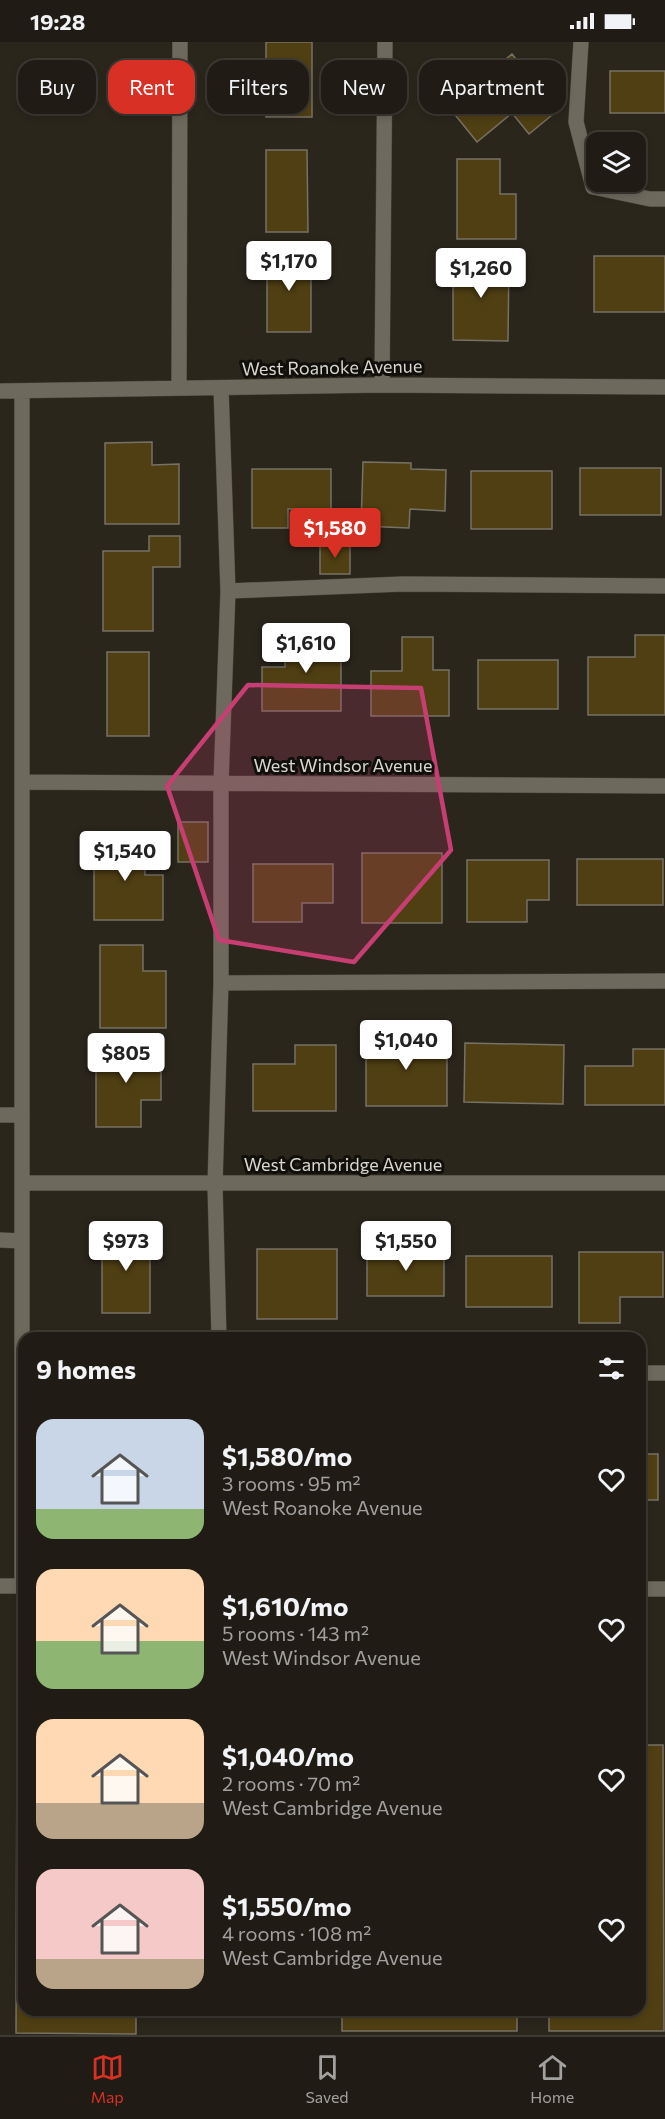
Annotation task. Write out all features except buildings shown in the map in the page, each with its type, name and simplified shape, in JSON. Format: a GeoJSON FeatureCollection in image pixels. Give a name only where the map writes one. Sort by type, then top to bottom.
{"type":"FeatureCollection","features":[{"type":"Feature","properties":{"kind":"street"},"geometry":{"type":"LineString","coordinates":[[179,388],[180,42]]}},
{"type":"Feature","properties":{"kind":"street"},"geometry":{"type":"LineString","coordinates":[[382,385],[385,42]]}},
{"type":"Feature","properties":{"kind":"street"},"geometry":{"type":"LineString","coordinates":[[581,42],[576,122],[592,187],[650,199],[665,199]]}},
{"type":"Feature","properties":{"kind":"street","name":"West Roanoke Avenue"},"geometry":{"type":"LineString","coordinates":[[0,391],[382,385],[665,387]]}},
{"type":"Feature","properties":{"kind":"street"},"geometry":{"type":"LineString","coordinates":[[219,1332],[215,1185],[221,983],[221,783],[228,591],[221,388]]}},
{"type":"Feature","properties":{"kind":"street"},"geometry":{"type":"LineString","coordinates":[[22,391],[22,1332]]}},
{"type":"Feature","properties":{"kind":"street"},"geometry":{"type":"LineString","coordinates":[[228,591],[403,584],[665,586]]}},
{"type":"Feature","properties":{"kind":"street","name":"West Windsor Avenue"},"geometry":{"type":"LineString","coordinates":[[22,782],[665,786]]}},
{"type":"Feature","properties":{"kind":"street"},"geometry":{"type":"LineString","coordinates":[[221,983],[665,981]]}},
{"type":"Feature","properties":{"kind":"street"},"geometry":{"type":"LineString","coordinates":[[0,1115],[22,1115]]}},
{"type":"Feature","properties":{"kind":"street","name":"West Cambridge Avenue"},"geometry":{"type":"LineString","coordinates":[[22,1184],[665,1182]]}},
{"type":"Feature","properties":{"kind":"street"},"geometry":{"type":"LineString","coordinates":[[0,1240],[22,1241]]}},
{"type":"Feature","properties":{"kind":"street"},"geometry":{"type":"LineString","coordinates":[[646,1373],[665,1373]]}},
{"type":"Feature","properties":{"kind":"street"},"geometry":{"type":"LineString","coordinates":[[0,1586],[18,1586]]}},
{"type":"Feature","properties":{"kind":"street"},"geometry":{"type":"LineString","coordinates":[[646,1589],[665,1589]]}},
{"type":"Feature","properties":{"kind":"highlighted area"},"geometry":{"type":"Polygon","coordinates":[[[248,685],[421,688],[451,850],[354,962],[219,940],[167,786],[248,685]]]}}]}
